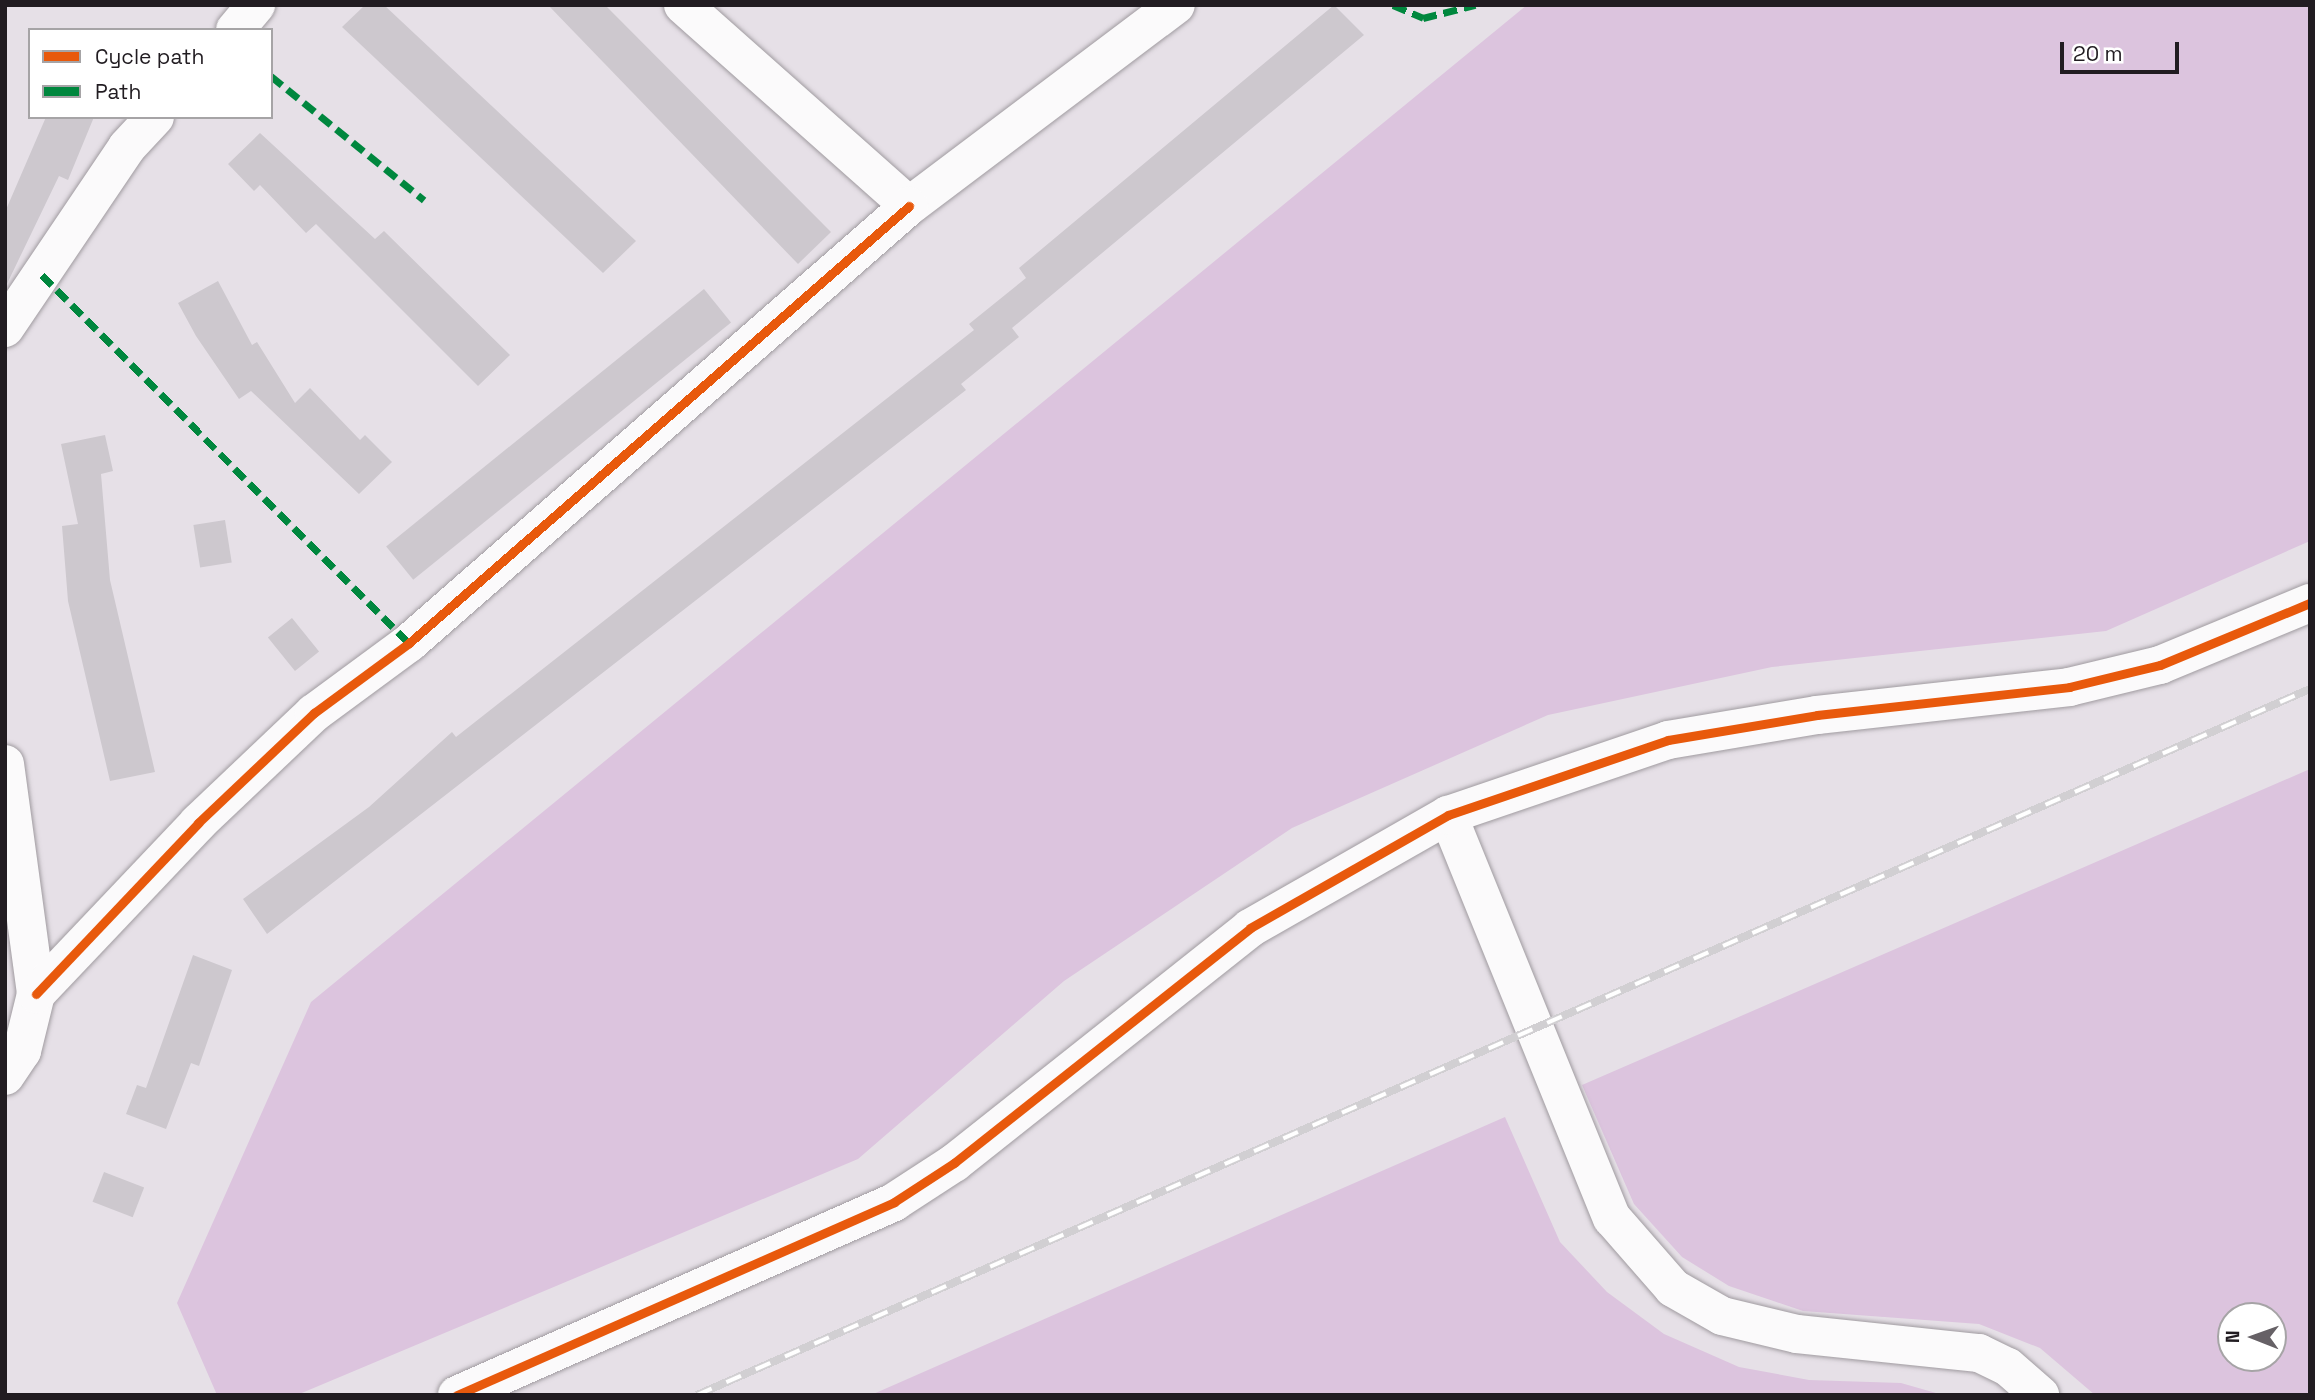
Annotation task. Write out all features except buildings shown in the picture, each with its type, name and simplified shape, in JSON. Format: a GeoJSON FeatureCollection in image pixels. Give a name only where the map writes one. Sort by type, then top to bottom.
{"type":"FeatureCollection","features":[{"type":"Feature","properties":{"kind":"street"},"geometry":{"type":"LineString","coordinates":[[236,28],[256,5]]}},
{"type":"Feature","properties":{"kind":"street"},"geometry":{"type":"LineString","coordinates":[[683,5],[909,206]]}},
{"type":"Feature","properties":{"kind":"street"},"geometry":{"type":"LineString","coordinates":[[36,993],[198,822],[314,713],[409,643],[909,206],[1176,5]]}},
{"type":"Feature","properties":{"kind":"street"},"geometry":{"type":"LineString","coordinates":[[5,328],[127,147],[153,119]]}},
{"type":"Feature","properties":{"kind":"street"},"geometry":{"type":"LineString","coordinates":[[457,1395],[894,1202],[954,1163],[1250,928],[1448,815],[1668,740],[1818,715],[2069,687],[2160,665],[2310,603]]}},
{"type":"Feature","properties":{"kind":"street"},"geometry":{"type":"LineString","coordinates":[[5,764],[36,993],[22,1051],[5,1076]]}},
{"type":"Feature","properties":{"kind":"street"},"geometry":{"type":"LineString","coordinates":[[1448,815],[1612,1218],[1673,1288],[1722,1316],[1797,1334],[1979,1353],[2008,1367],[2040,1395]]}},
{"type":"Feature","properties":{"kind":"shaded area"},"geometry":{"type":"Polygon","coordinates":[[[1527,5],[2310,5],[2310,541],[2106,631],[1772,667],[1548,715],[1292,828],[1064,981],[858,1159],[297,1395],[217,1395],[177,1303],[311,1002],[1527,5]]]}},
{"type":"Feature","properties":{"kind":"shaded area"},"geometry":{"type":"Polygon","coordinates":[[[2310,769],[2310,1395],[2095,1395],[2040,1348],[1979,1324],[1803,1311],[1729,1286],[1682,1257],[1634,1204],[1582,1085],[2310,769]]]}},
{"type":"Feature","properties":{"kind":"shaded area"},"geometry":{"type":"Polygon","coordinates":[[[1505,1117],[1560,1242],[1607,1292],[1664,1334],[1739,1367],[1809,1380],[1901,1383],[1943,1395],[871,1395],[1505,1117]]]}},
{"type":"Feature","properties":{"kind":"railway"},"geometry":{"type":"LineString","coordinates":[[697,1395],[2310,689]]}},
{"type":"Feature","properties":{"kind":"marked path"},"geometry":{"type":"LineString","coordinates":[[1393,5],[1423,18],[1475,5]]}},
{"type":"Feature","properties":{"kind":"marked path"},"geometry":{"type":"LineString","coordinates":[[273,78],[424,200]]}},
{"type":"Feature","properties":{"kind":"marked path"},"geometry":{"type":"LineString","coordinates":[[42,275],[409,643]]}},
{"type":"Feature","properties":{"kind":"cycle path"},"geometry":{"type":"LineString","coordinates":[[36,994],[198,823],[314,713],[409,643],[909,206]]}},
{"type":"Feature","properties":{"kind":"cycle path"},"geometry":{"type":"LineString","coordinates":[[457,1395],[894,1202],[954,1163],[1250,928],[1448,815],[1668,740],[1817,715],[2069,687],[2160,665],[2310,603]]}}]}
